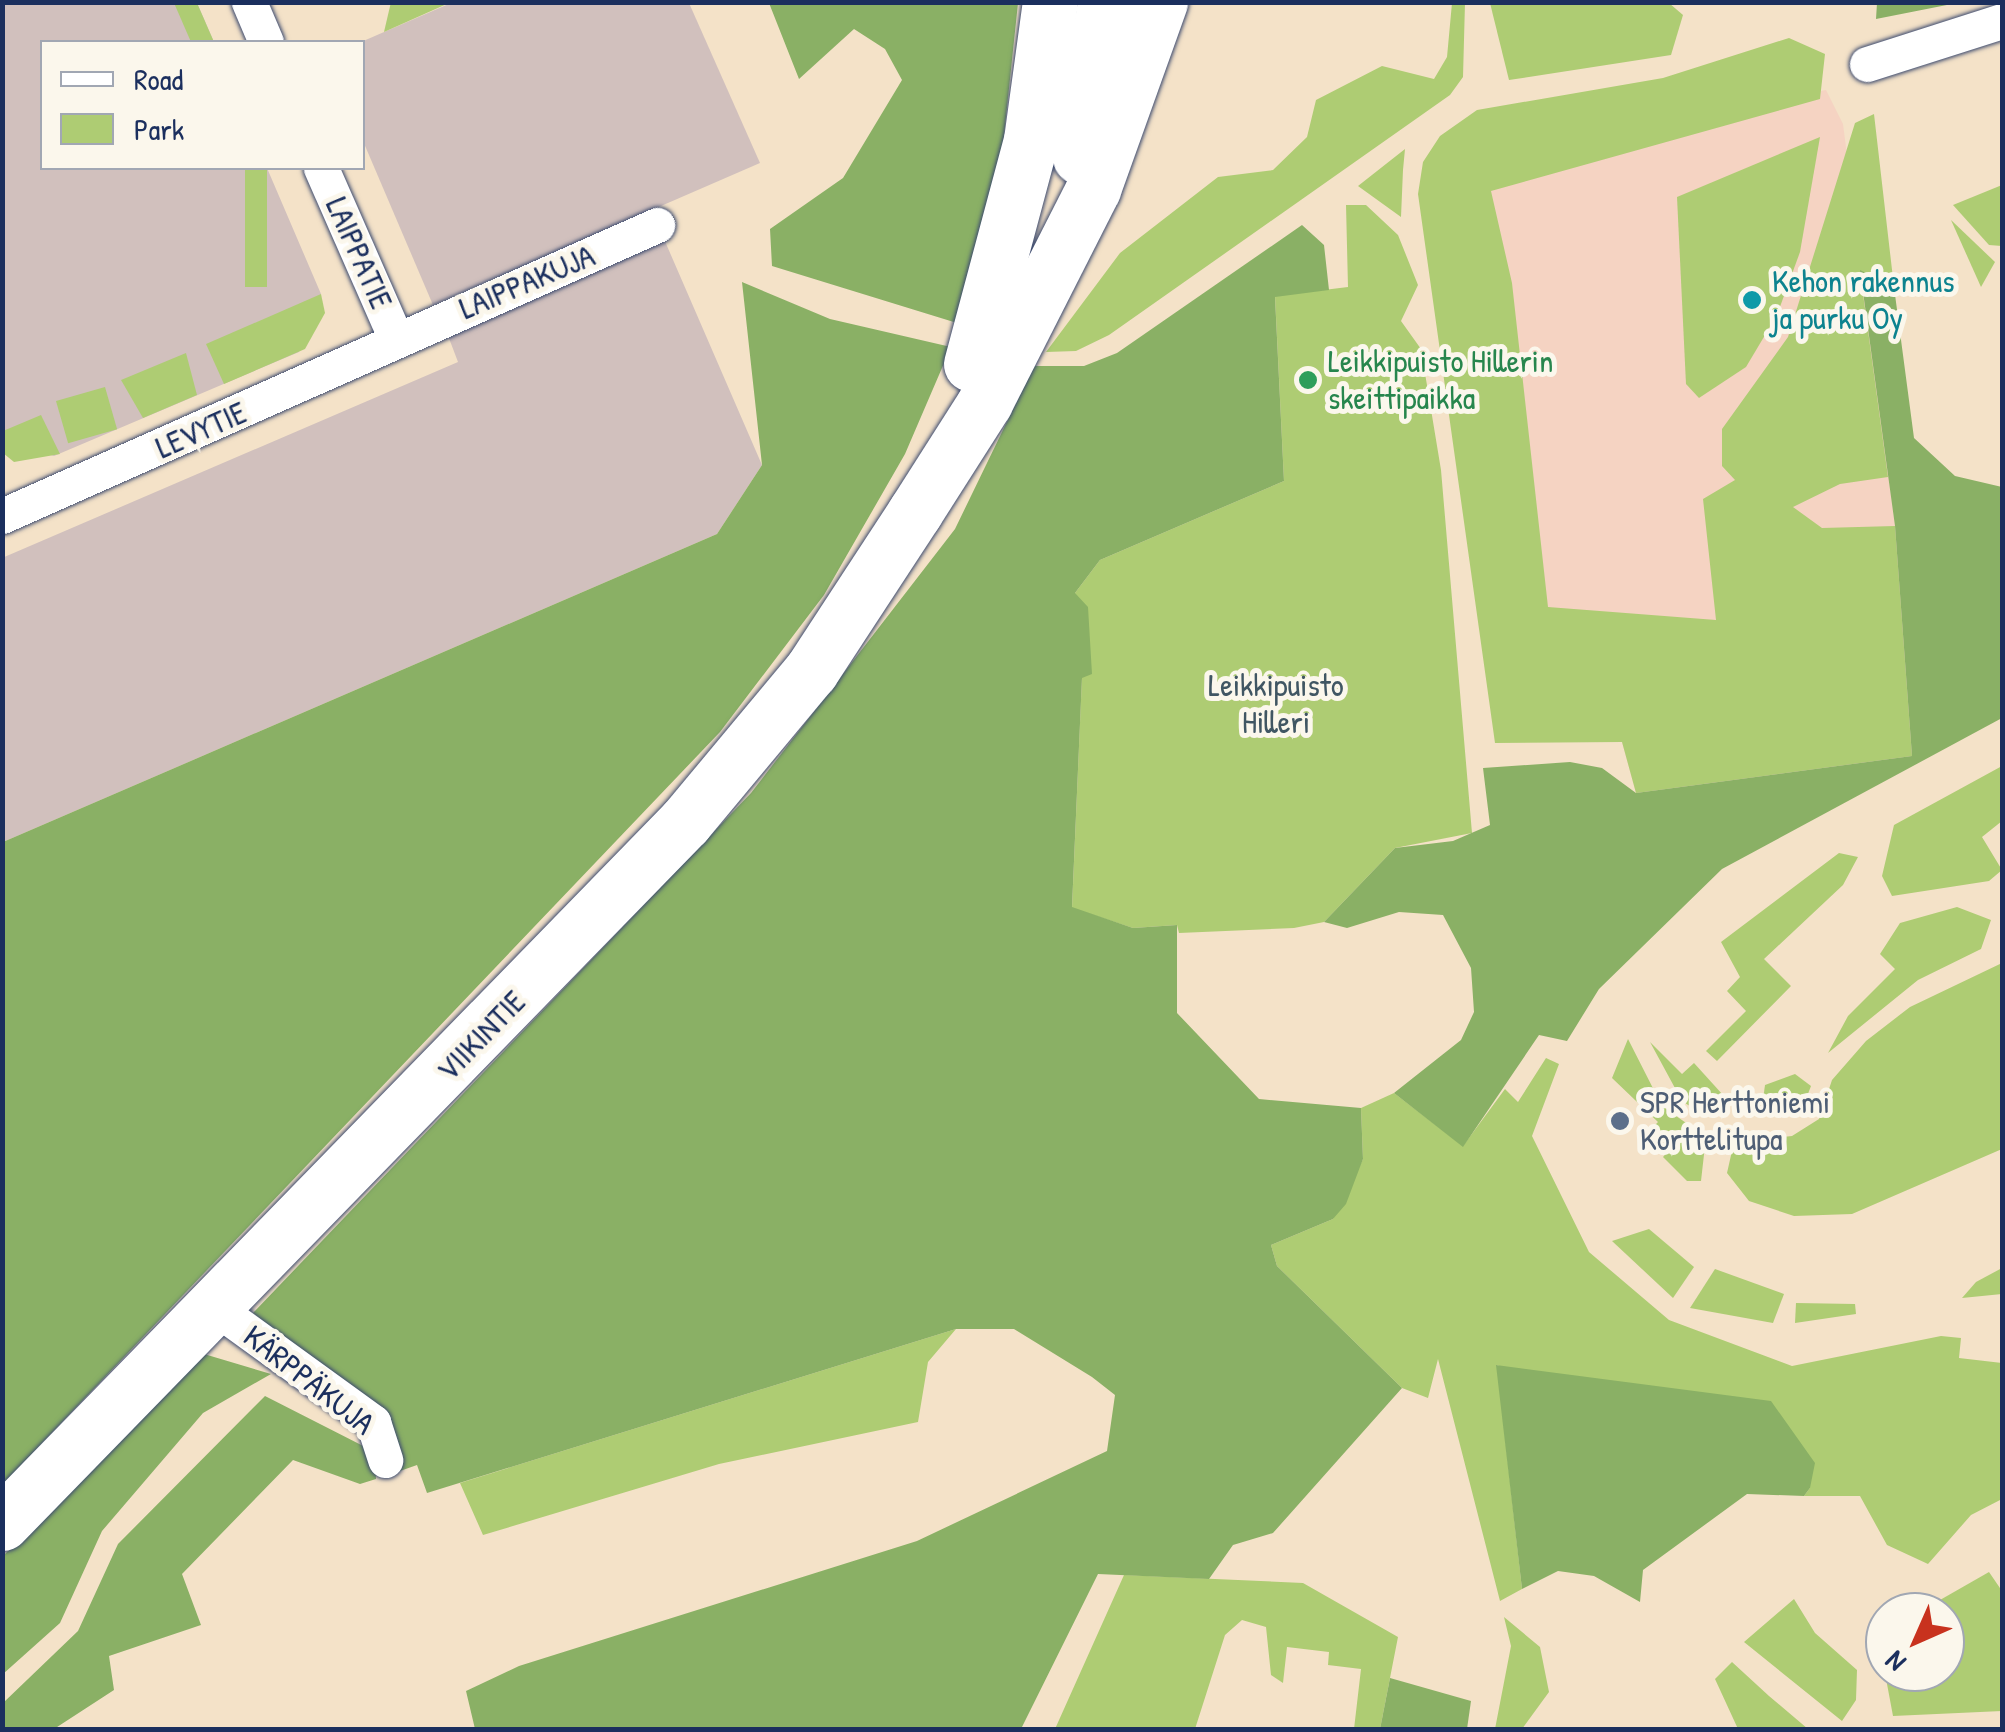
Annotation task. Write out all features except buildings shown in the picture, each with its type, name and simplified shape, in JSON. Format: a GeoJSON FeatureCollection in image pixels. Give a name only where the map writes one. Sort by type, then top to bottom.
{"type":"FeatureCollection","features":[{"type":"Feature","properties":{"kind":"main road"},"geometry":{"type":"LineString","coordinates":[[916,512],[992,308],[1050,2]]}},
{"type":"Feature","properties":{"kind":"main road"},"geometry":{"type":"LineString","coordinates":[[1042,289],[1074,182],[1105,2]]}},
{"type":"Feature","properties":{"kind":"main road"},"geometry":{"type":"LineString","coordinates":[[916,512],[1042,289],[1116,137],[1160,2]]}},
{"type":"Feature","properties":{"kind":"main road","name":"VIIKINTIE"},"geometry":{"type":"LineString","coordinates":[[2,1524],[217,1309],[685,822],[811,671],[916,512]]}},
{"type":"Feature","properties":{"kind":"street"},"geometry":{"type":"LineString","coordinates":[[249,2],[265,40]]}},
{"type":"Feature","properties":{"kind":"street"},"geometry":{"type":"LineString","coordinates":[[1867,64],[2002,21]]}},
{"type":"Feature","properties":{"kind":"street","name":"LAIPPATIE"},"geometry":{"type":"LineString","coordinates":[[322,170],[396,339]]}},
{"type":"Feature","properties":{"kind":"street","name":"LAIPPAKUJA"},"geometry":{"type":"LineString","coordinates":[[396,339],[658,226]]}},
{"type":"Feature","properties":{"kind":"street","name":"LEVYTIE"},"geometry":{"type":"LineString","coordinates":[[2,516],[396,339]]}},
{"type":"Feature","properties":{"kind":"street","name":"KÄRPPÄKUJA"},"geometry":{"type":"LineString","coordinates":[[217,1309],[373,1422],[386,1460]]}},
{"type":"Feature","properties":{"kind":"shaded area"},"geometry":{"type":"Polygon","coordinates":[[[3,3],[197,3],[213,40],[40,40],[40,170],[268,170],[321,294],[299,352],[54,456],[3,440],[3,3]]]}},
{"type":"Feature","properties":{"kind":"shaded area"},"geometry":{"type":"Polygon","coordinates":[[[451,3],[689,3],[760,163],[433,305],[365,146],[365,40],[451,3]]]}},
{"type":"Feature","properties":{"kind":"shaded area"},"geometry":{"type":"Polygon","coordinates":[[[1826,90],[1843,124],[1895,526],[1912,756],[1636,793],[1622,742],[1539,737],[1458,164],[1826,90]]]}},
{"type":"Feature","properties":{"kind":"shaded area"},"geometry":{"type":"Polygon","coordinates":[[[664,239],[762,465],[717,534],[3,842],[2,558],[458,362],[447,333],[664,239]]]}},
{"type":"Feature","properties":{"kind":"green space"},"geometry":{"type":"Polygon","coordinates":[[[391,2],[449,2],[449,3],[384,32],[391,2]]]}},
{"type":"Feature","properties":{"kind":"green space"},"geometry":{"type":"Polygon","coordinates":[[[1877,2],[1957,3],[1876,19],[1877,2]]]}},
{"type":"Feature","properties":{"kind":"green space"},"geometry":{"type":"Polygon","coordinates":[[[174,3],[197,3],[213,40],[190,40],[174,3]]]}},
{"type":"Feature","properties":{"kind":"green space"},"geometry":{"type":"Polygon","coordinates":[[[769,3],[1018,3],[999,183],[957,323],[772,266],[770,229],[843,178],[902,80],[885,49],[854,29],[799,79],[769,3]]]}},
{"type":"Feature","properties":{"kind":"green space"},"geometry":{"type":"Polygon","coordinates":[[[1452,3],[1465,3],[1463,77],[1450,95],[1109,335],[1076,351],[1046,352],[1120,253],[1218,177],[1273,170],[1307,137],[1316,100],[1382,66],[1434,79],[1447,57],[1452,3]]]}},
{"type":"Feature","properties":{"kind":"green space"},"geometry":{"type":"Polygon","coordinates":[[[1490,3],[1669,3],[1683,15],[1671,55],[1509,80],[1490,3]]]}},
{"type":"Feature","properties":{"kind":"green space"},"geometry":{"type":"Polygon","coordinates":[[[1789,38],[1825,54],[1820,99],[1491,191],[1512,283],[1548,607],[1716,620],[1703,499],[1735,480],[1722,466],[1722,429],[1788,337],[1855,123],[1874,114],[1894,287],[1860,272],[1888,477],[1840,484],[1793,507],[1822,528],[1895,526],[1912,756],[1636,793],[1622,742],[1495,743],[1418,194],[1423,162],[1440,136],[1477,110],[1663,78],[1789,38]]]}},
{"type":"Feature","properties":{"kind":"green space"},"geometry":{"type":"Polygon","coordinates":[[[1820,137],[1800,252],[1777,315],[1746,367],[1699,398],[1686,384],[1677,197],[1820,137]]]}},
{"type":"Feature","properties":{"kind":"green space"},"geometry":{"type":"Polygon","coordinates":[[[1405,149],[1403,170],[1401,217],[1358,186],[1405,149]]]}},
{"type":"Feature","properties":{"kind":"green space"},"geometry":{"type":"Polygon","coordinates":[[[245,170],[267,170],[267,287],[245,287],[245,170]]]}},
{"type":"Feature","properties":{"kind":"green space"},"geometry":{"type":"Polygon","coordinates":[[[2002,185],[2002,246],[1989,245],[1953,205],[2002,185]]]}},
{"type":"Feature","properties":{"kind":"green space","name":"Leikkipuisto Hilleri"},"geometry":{"type":"Polygon","coordinates":[[[1346,205],[1366,205],[1398,235],[1418,285],[1401,321],[1421,349],[1441,470],[1472,833],[1395,848],[1324,922],[1294,928],[1179,933],[1177,925],[1133,928],[1072,908],[1082,677],[1075,593],[1100,560],[1284,481],[1275,296],[1348,287],[1346,205]]]}},
{"type":"Feature","properties":{"kind":"green space"},"geometry":{"type":"Polygon","coordinates":[[[1951,220],[1995,262],[1981,287],[1951,220]]]}},
{"type":"Feature","properties":{"kind":"green space"},"geometry":{"type":"Polygon","coordinates":[[[1302,225],[1324,245],[1329,290],[1275,297],[1284,481],[1100,560],[1075,593],[1088,607],[1092,674],[1082,678],[1072,907],[1133,928],[1177,925],[1177,1013],[1259,1099],[1361,1108],[1363,1159],[1346,1204],[1333,1219],[1271,1245],[1277,1266],[1402,1388],[1273,1533],[1233,1545],[1209,1579],[1098,1574],[1021,1729],[475,1729],[466,1691],[519,1666],[917,1541],[1107,1451],[1115,1395],[1014,1329],[956,1329],[427,1493],[417,1465],[400,1471],[380,1412],[253,1313],[751,793],[955,529],[1034,366],[1084,366],[1117,353],[1302,225]]]}},
{"type":"Feature","properties":{"kind":"green space"},"geometry":{"type":"Polygon","coordinates":[[[1860,270],[1894,287],[1914,438],[1955,476],[2002,487],[2002,718],[1722,869],[1599,989],[1567,1041],[1539,1035],[1463,1147],[1394,1093],[1461,1040],[1474,1012],[1471,968],[1443,915],[1399,912],[1347,928],[1324,922],[1395,848],[1453,841],[1490,825],[1483,768],[1570,762],[1602,768],[1636,793],[1912,756],[1895,526],[1860,270]]]}},
{"type":"Feature","properties":{"kind":"green space"},"geometry":{"type":"Polygon","coordinates":[[[742,282],[830,319],[951,347],[905,454],[824,595],[720,732],[3,1484],[3,842],[717,534],[762,465],[742,282]]]}},
{"type":"Feature","properties":{"kind":"green space"},"geometry":{"type":"Polygon","coordinates":[[[321,294],[325,313],[305,349],[224,384],[206,344],[321,294]]]}},
{"type":"Feature","properties":{"kind":"green space"},"geometry":{"type":"Polygon","coordinates":[[[186,353],[197,395],[143,418],[121,380],[186,353]]]}},
{"type":"Feature","properties":{"kind":"green space"},"geometry":{"type":"Polygon","coordinates":[[[105,387],[117,429],[68,443],[56,401],[105,387]]]}},
{"type":"Feature","properties":{"kind":"green space"},"geometry":{"type":"Polygon","coordinates":[[[41,415],[60,454],[14,462],[3,453],[3,431],[41,415]]]}},
{"type":"Feature","properties":{"kind":"green space"},"geometry":{"type":"Polygon","coordinates":[[[2002,766],[2002,821],[1982,837],[2002,870],[1989,881],[1892,896],[1882,876],[1894,825],[2002,766]]]}},
{"type":"Feature","properties":{"kind":"green space"},"geometry":{"type":"Polygon","coordinates":[[[1839,853],[1858,857],[1843,885],[1764,959],[1791,986],[1717,1061],[1706,1051],[1746,1011],[1727,991],[1740,977],[1721,942],[1839,853]]]}},
{"type":"Feature","properties":{"kind":"green space"},"geometry":{"type":"Polygon","coordinates":[[[1957,907],[1991,920],[1981,949],[1918,980],[1828,1053],[1848,1016],[1895,969],[1880,954],[1900,923],[1957,907]]]}},
{"type":"Feature","properties":{"kind":"green space"},"geometry":{"type":"Polygon","coordinates":[[[2002,963],[2002,1149],[1852,1214],[1794,1216],[1749,1201],[1727,1173],[1734,1142],[1792,1136],[1819,1119],[1832,1080],[1866,1041],[1910,1007],[2002,963]]]}},
{"type":"Feature","properties":{"kind":"green space"},"geometry":{"type":"Polygon","coordinates":[[[1628,1039],[1662,1106],[1706,1137],[1701,1181],[1687,1181],[1663,1157],[1672,1147],[1653,1127],[1658,1122],[1612,1078],[1628,1039]]]}},
{"type":"Feature","properties":{"kind":"green space"},"geometry":{"type":"Polygon","coordinates":[[[1650,1042],[1682,1074],[1694,1063],[1723,1095],[1717,1108],[1702,1114],[1682,1101],[1650,1042]]]}},
{"type":"Feature","properties":{"kind":"green space"},"geometry":{"type":"Polygon","coordinates":[[[1546,1058],[1559,1064],[1532,1136],[1589,1252],[1669,1320],[1792,1366],[1941,1336],[1961,1338],[1959,1358],[2002,1363],[2002,1499],[1971,1515],[1928,1564],[1887,1545],[1860,1496],[1804,1496],[1810,1488],[1497,1365],[1522,1589],[1500,1601],[1438,1359],[1428,1398],[1402,1388],[1277,1266],[1271,1245],[1333,1219],[1363,1159],[1361,1108],[1394,1093],[1463,1146],[1505,1089],[1518,1102],[1546,1058]]]}},
{"type":"Feature","properties":{"kind":"green space"},"geometry":{"type":"Polygon","coordinates":[[[1795,1074],[1811,1086],[1806,1099],[1791,1114],[1761,1114],[1765,1085],[1795,1074]]]}},
{"type":"Feature","properties":{"kind":"green space"},"geometry":{"type":"Polygon","coordinates":[[[1649,1229],[1694,1267],[1673,1298],[1612,1241],[1649,1229]]]}},
{"type":"Feature","properties":{"kind":"green space"},"geometry":{"type":"Polygon","coordinates":[[[2002,1268],[2002,1294],[1962,1298],[1976,1282],[2002,1268]]]}},
{"type":"Feature","properties":{"kind":"green space"},"geometry":{"type":"Polygon","coordinates":[[[1715,1269],[1784,1294],[1773,1323],[1690,1308],[1715,1269]]]}},
{"type":"Feature","properties":{"kind":"green space"},"geometry":{"type":"Polygon","coordinates":[[[1796,1303],[1855,1304],[1856,1314],[1795,1323],[1796,1303]]]}},
{"type":"Feature","properties":{"kind":"green space"},"geometry":{"type":"Polygon","coordinates":[[[956,1329],[928,1362],[918,1422],[719,1464],[483,1535],[460,1483],[956,1329]]]}},
{"type":"Feature","properties":{"kind":"green space"},"geometry":{"type":"Polygon","coordinates":[[[204,1354],[271,1374],[203,1413],[102,1531],[60,1623],[3,1674],[3,1556],[204,1354]]]}},
{"type":"Feature","properties":{"kind":"green space"},"geometry":{"type":"Polygon","coordinates":[[[1496,1365],[1771,1401],[1815,1463],[1810,1488],[1804,1496],[1747,1494],[1643,1570],[1640,1602],[1594,1576],[1558,1571],[1522,1589],[1496,1365]]]}},
{"type":"Feature","properties":{"kind":"green space"},"geometry":{"type":"Polygon","coordinates":[[[265,1396],[375,1452],[376,1479],[360,1484],[293,1460],[182,1574],[201,1625],[109,1656],[114,1690],[54,1729],[3,1730],[3,1703],[78,1631],[118,1544],[265,1396]]]}},
{"type":"Feature","properties":{"kind":"green space"},"geometry":{"type":"Polygon","coordinates":[[[1989,1572],[2002,1591],[2002,1711],[1893,1716],[1888,1692],[1965,1692],[1965,1592],[1954,1592],[1989,1572]]]}},
{"type":"Feature","properties":{"kind":"green space"},"geometry":{"type":"Polygon","coordinates":[[[1124,1575],[1303,1583],[1398,1637],[1380,1729],[1354,1729],[1361,1669],[1328,1665],[1329,1652],[1287,1647],[1283,1683],[1271,1675],[1266,1627],[1242,1620],[1225,1635],[1195,1729],[1055,1729],[1124,1575]]]}},
{"type":"Feature","properties":{"kind":"green space"},"geometry":{"type":"Polygon","coordinates":[[[1794,1599],[1815,1633],[1857,1670],[1856,1700],[1842,1721],[1744,1642],[1794,1599]]]}},
{"type":"Feature","properties":{"kind":"green space"},"geometry":{"type":"Polygon","coordinates":[[[1504,1617],[1540,1647],[1549,1692],[1522,1729],[1495,1729],[1511,1646],[1504,1617]]]}},
{"type":"Feature","properties":{"kind":"green space"},"geometry":{"type":"Polygon","coordinates":[[[1732,1662],[1808,1729],[1738,1729],[1715,1679],[1732,1662]]]}},
{"type":"Feature","properties":{"kind":"green space"},"geometry":{"type":"Polygon","coordinates":[[[1390,1678],[1471,1701],[1467,1729],[1380,1729],[1390,1678]]]}},
{"type":"Feature","properties":{"kind":"place","name":"Kehon rakennus ja purku Oy"},"geometry":{"type":"Point","coordinates":[1752,300]}},
{"type":"Feature","properties":{"kind":"place","name":"Leikkipuisto Hillerin skeittipaikka"},"geometry":{"type":"Point","coordinates":[1308,380]}},
{"type":"Feature","properties":{"kind":"place","name":"SPR Herttoniemi Korttelitupa"},"geometry":{"type":"Point","coordinates":[1620,1121]}}]}
